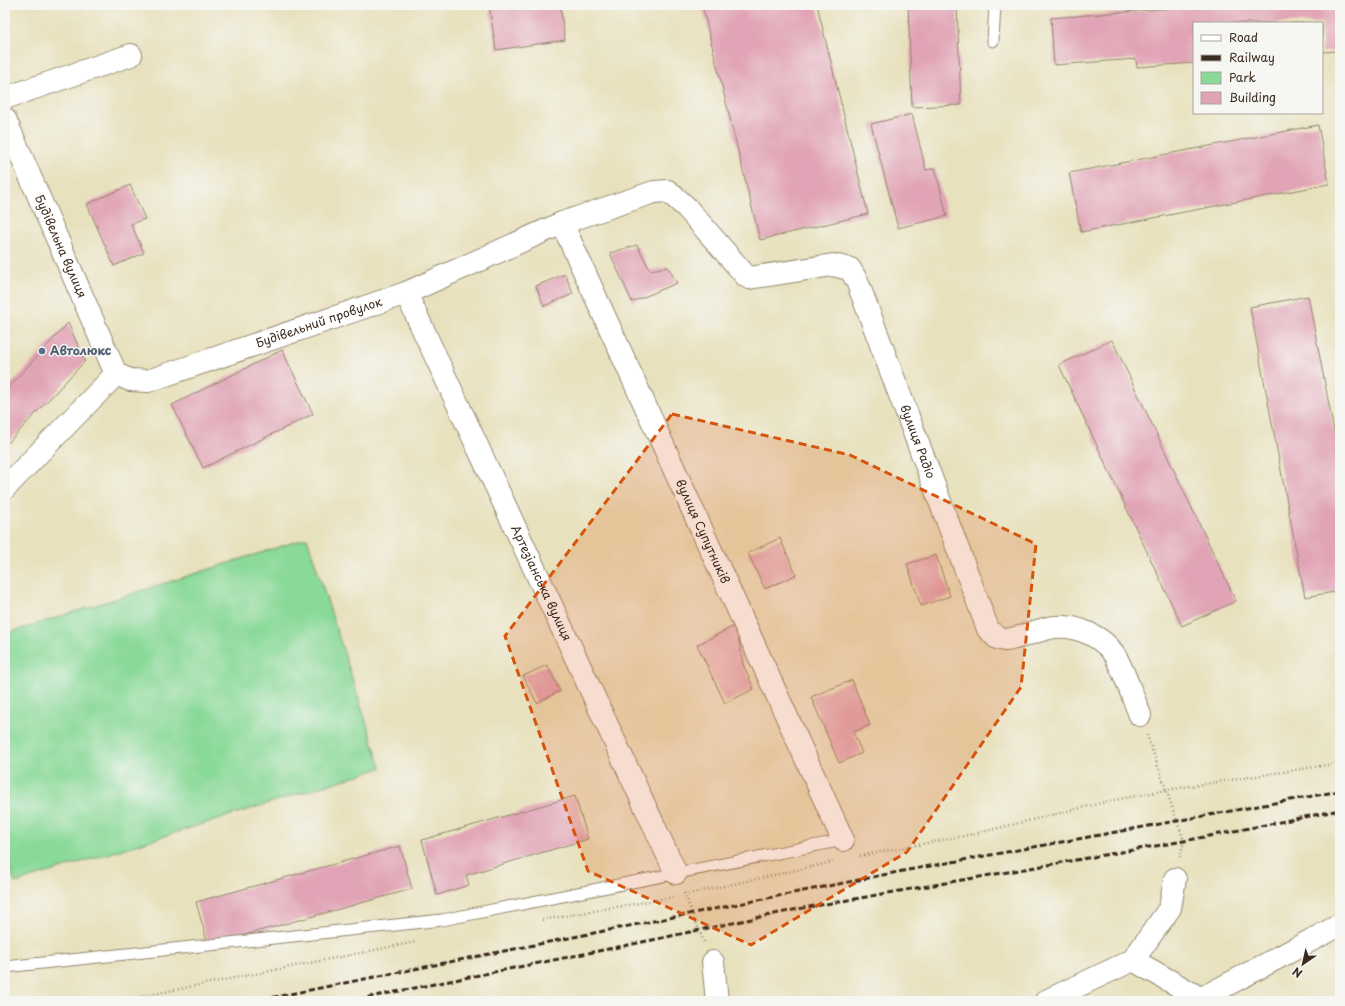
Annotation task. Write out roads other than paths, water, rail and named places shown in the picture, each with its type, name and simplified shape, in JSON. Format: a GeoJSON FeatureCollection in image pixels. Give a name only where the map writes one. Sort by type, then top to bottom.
{"type":"FeatureCollection","features":[{"type":"Feature","properties":{"kind":"street"},"geometry":{"type":"LineString","coordinates":[[5,98],[131,54]]}},
{"type":"Feature","properties":{"kind":"street","name":"Будівельна вулиця"},"geometry":{"type":"LineString","coordinates":[[5,119],[116,374]]}},
{"type":"Feature","properties":{"kind":"street","name":"Будівельний провулок"},"geometry":{"type":"LineString","coordinates":[[116,374],[130,380],[148,381],[406,293],[562,223],[654,192],[668,191]]}},
{"type":"Feature","properties":{"kind":"street","name":"вулиця Радіо"},"geometry":{"type":"LineString","coordinates":[[668,191],[686,207],[749,278],[833,265],[850,269],[857,281],[988,629],[998,638],[1005,640],[1055,627],[1074,628],[1090,634],[1103,643],[1114,654],[1140,715]]}},
{"type":"Feature","properties":{"kind":"street","name":"вулиця Супутників"},"geometry":{"type":"LineString","coordinates":[[562,223],[843,840]]}},
{"type":"Feature","properties":{"kind":"street","name":"Артезіанська вулиця"},"geometry":{"type":"LineString","coordinates":[[406,293],[676,873]]}},
{"type":"Feature","properties":{"kind":"street"},"geometry":{"type":"LineString","coordinates":[[5,488],[116,374]]}},
{"type":"Feature","properties":{"kind":"street"},"geometry":{"type":"LineString","coordinates":[[1046,1001],[1133,960],[1170,908],[1175,879]]}},
{"type":"Feature","properties":{"kind":"street"},"geometry":{"type":"LineString","coordinates":[[1133,960],[1204,1000],[1340,925]]}},
{"type":"Feature","properties":{"kind":"street"},"geometry":{"type":"LineString","coordinates":[[713,962],[717,1001]]}},
{"type":"Feature","properties":{"kind":"lane"},"geometry":{"type":"LineString","coordinates":[[993,41],[995,5]]}},
{"type":"Feature","properties":{"kind":"lane"},"geometry":{"type":"LineString","coordinates":[[5,967],[442,920],[843,840]]}},
{"type":"Feature","properties":{"kind":"railway"},"geometry":{"type":"LineString","coordinates":[[255,1001],[903,871],[1340,791]]}},
{"type":"Feature","properties":{"kind":"railway"},"geometry":{"type":"LineString","coordinates":[[350,1001],[803,908],[1184,841],[1340,810]]}},
{"type":"Feature","properties":{"kind":"place","name":"Автолюкс"},"geometry":{"type":"Point","coordinates":[42,351]}}]}
